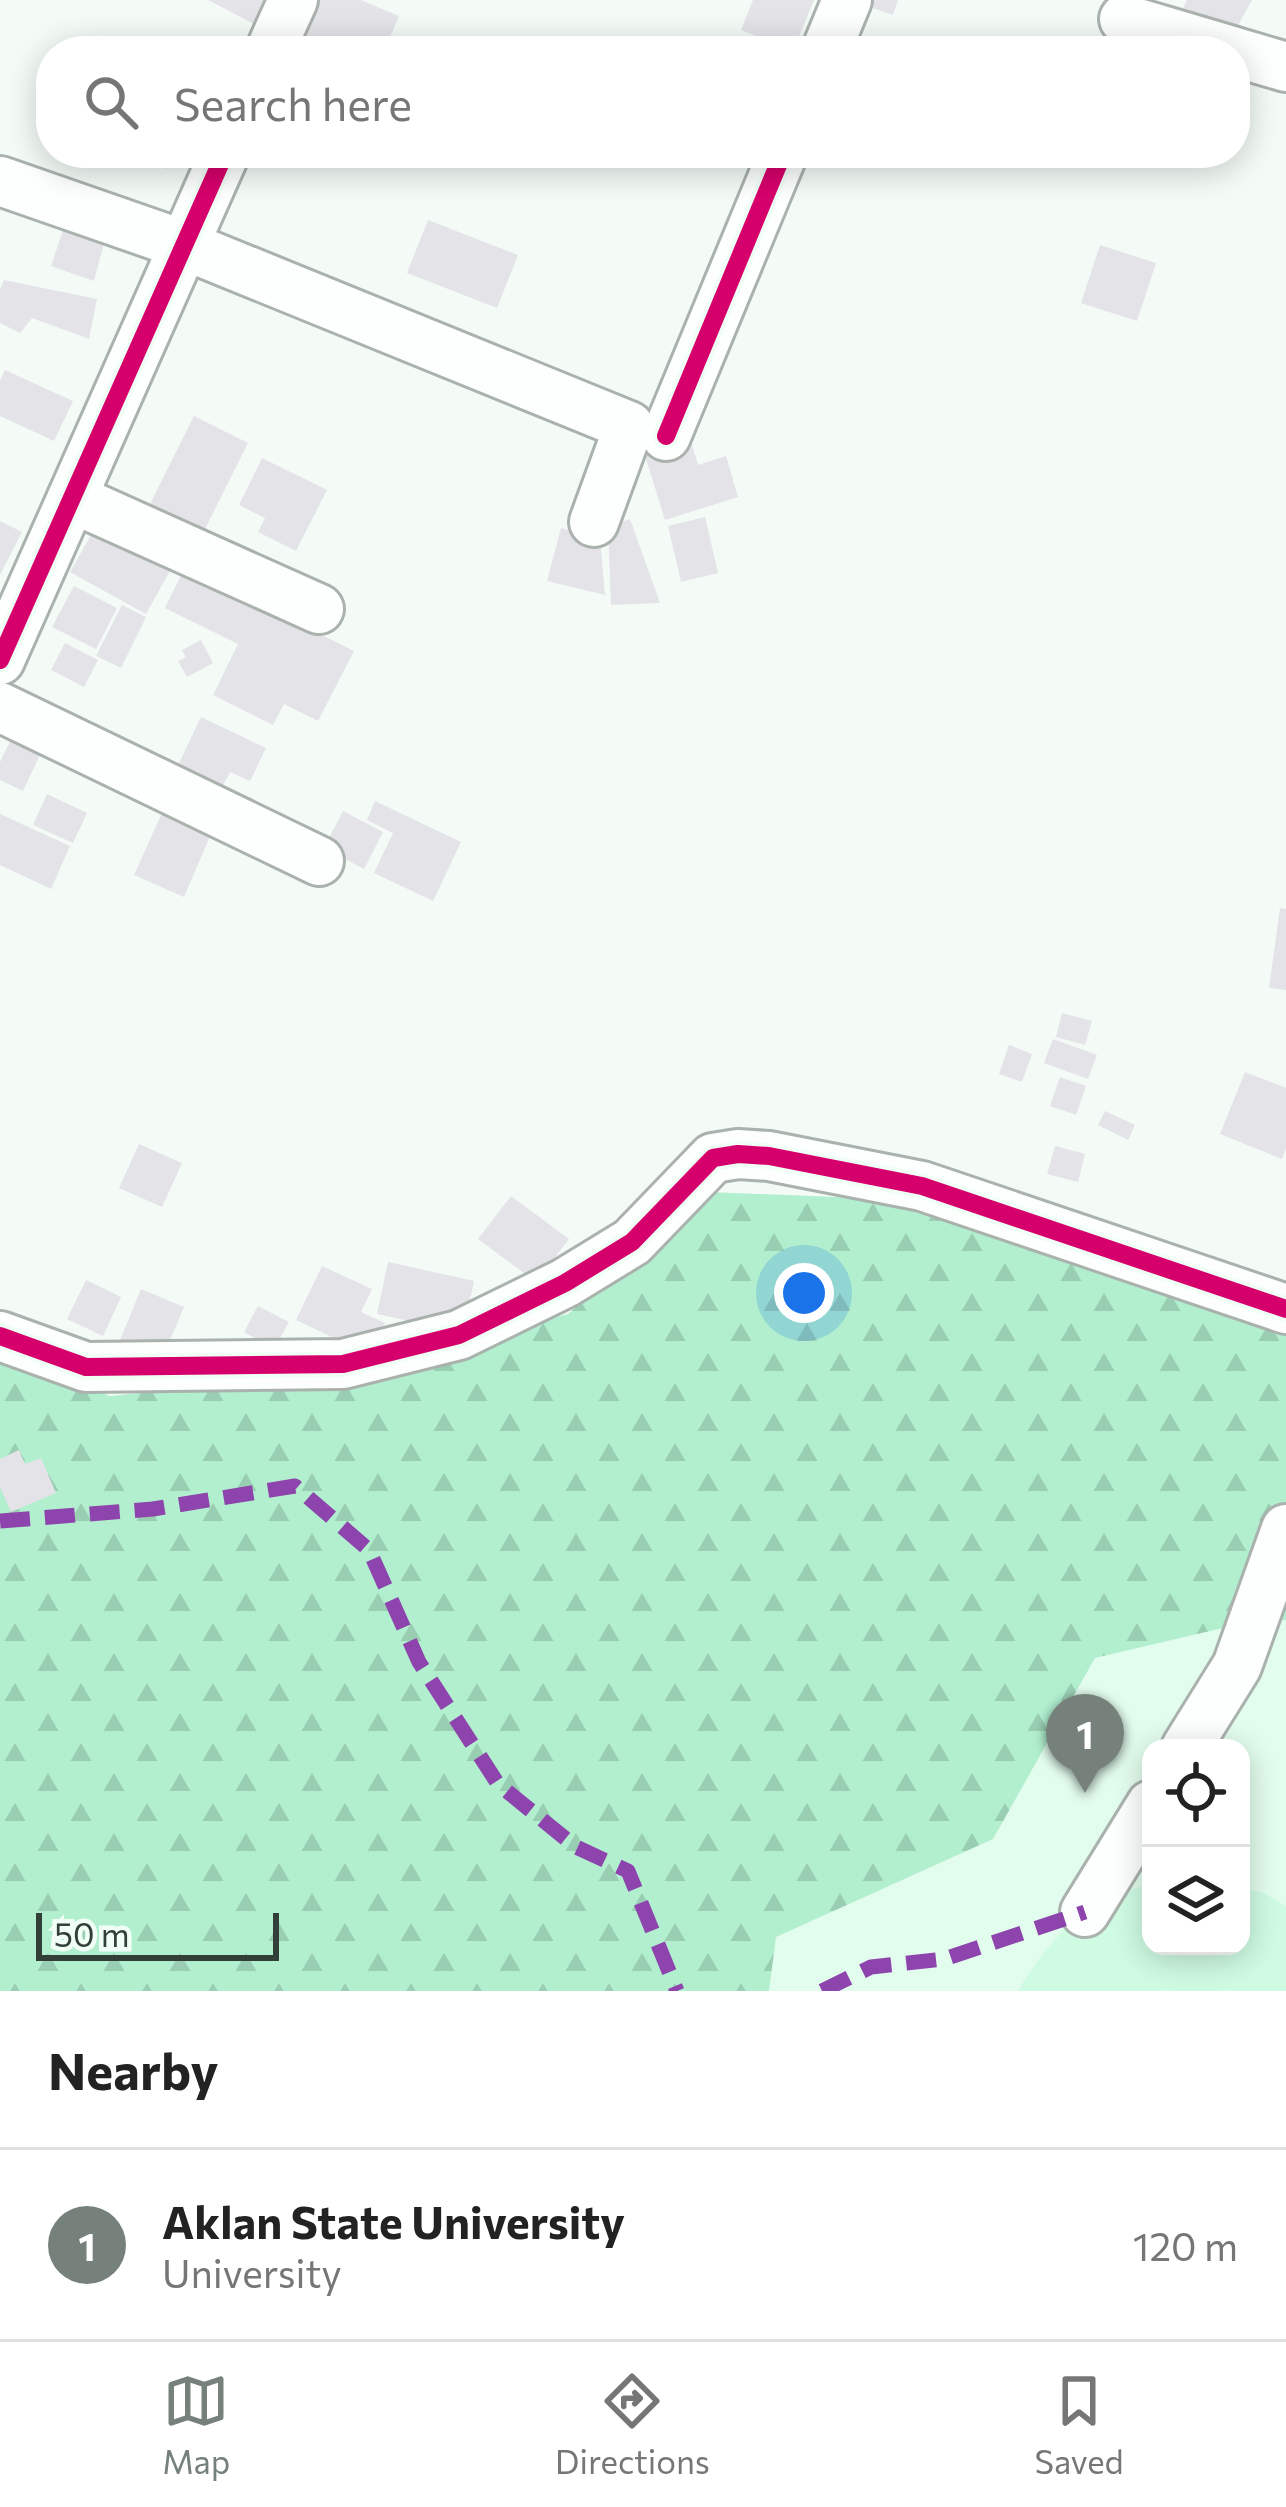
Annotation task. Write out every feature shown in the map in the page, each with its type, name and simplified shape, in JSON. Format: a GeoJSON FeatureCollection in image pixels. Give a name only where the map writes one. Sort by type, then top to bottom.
{"type":"FeatureCollection","features":[{"type":"Feature","properties":{"kind":"street"},"geometry":{"type":"LineString","coordinates":[[277,36],[293,0]]}},
{"type":"Feature","properties":{"kind":"street"},"geometry":{"type":"LineString","coordinates":[[832,36],[847,0]]}},
{"type":"Feature","properties":{"kind":"street"},"geometry":{"type":"LineString","coordinates":[[1124,19],[1182,36]]}},
{"type":"Feature","properties":{"kind":"street"},"geometry":{"type":"LineString","coordinates":[[1250,56],[1286,67]]}},
{"type":"Feature","properties":{"kind":"street"},"geometry":{"type":"LineString","coordinates":[[0,659],[218,168]]}},
{"type":"Feature","properties":{"kind":"street"},"geometry":{"type":"LineString","coordinates":[[665,436],[777,168]]}},
{"type":"Feature","properties":{"kind":"street"},"geometry":{"type":"LineString","coordinates":[[0,181],[184,245],[629,426],[594,522]]}},
{"type":"Feature","properties":{"kind":"street"},"geometry":{"type":"LineString","coordinates":[[71,498],[319,609]]}},
{"type":"Feature","properties":{"kind":"street"},"geometry":{"type":"LineString","coordinates":[[0,707],[320,861]]}},
{"type":"Feature","properties":{"kind":"street"},"geometry":{"type":"LineString","coordinates":[[0,1336],[86,1367],[343,1364],[459,1335],[544,1293],[632,1242],[712,1158],[738,1154],[922,1186],[1286,1309]]}},
{"type":"Feature","properties":{"kind":"street"},"geometry":{"type":"LineString","coordinates":[[1192,1739],[1237,1666],[1286,1529]]}},
{"type":"Feature","properties":{"kind":"street"},"geometry":{"type":"LineString","coordinates":[[1084,1912],[1142,1819]]}},
{"type":"Feature","properties":{"kind":"shaded area"},"geometry":{"type":"Polygon","coordinates":[[[1286,1566],[1286,1991],[769,1991],[776,1937],[993,1839],[1095,1658],[1257,1620],[1286,1566]]]}},
{"type":"Feature","properties":{"kind":"shaded area"},"geometry":{"type":"Polygon","coordinates":[[[1142,1887],[1142,1955],[1250,1955],[1250,1890],[1286,1906],[1286,1991],[1018,1991],[1072,1923],[1142,1887]]]}},
{"type":"Feature","properties":{"kind":"green space"},"geometry":{"type":"Polygon","coordinates":[[[709,1192],[886,1199],[1286,1328],[1286,1620],[1257,1620],[1095,1658],[993,1839],[776,1937],[769,1991],[0,1991],[0,1353],[110,1396],[319,1375],[568,1314],[709,1192]]]}},
{"type":"Feature","properties":{"kind":"building"},"geometry":{"type":"Polygon","coordinates":[[[208,0],[267,0],[254,24],[208,0]]]}},
{"type":"Feature","properties":{"kind":"building"},"geometry":{"type":"Polygon","coordinates":[[[320,0],[361,0],[399,16],[390,36],[304,36],[320,0]]]}},
{"type":"Feature","properties":{"kind":"building"},"geometry":{"type":"Polygon","coordinates":[[[753,0],[814,0],[799,36],[756,36],[741,30],[753,0]]]}},
{"type":"Feature","properties":{"kind":"building"},"geometry":{"type":"Polygon","coordinates":[[[850,0],[898,0],[893,15],[850,0]]]}},
{"type":"Feature","properties":{"kind":"building"},"geometry":{"type":"Polygon","coordinates":[[[1187,0],[1252,0],[1232,36],[1183,8],[1187,0]]]}},
{"type":"Feature","properties":{"kind":"building"},"geometry":{"type":"Polygon","coordinates":[[[69,212],[108,228],[94,281],[51,266],[69,212]]]}},
{"type":"Feature","properties":{"kind":"building"},"geometry":{"type":"Polygon","coordinates":[[[428,220],[518,255],[497,308],[407,273],[428,220]]]}},
{"type":"Feature","properties":{"kind":"building"},"geometry":{"type":"Polygon","coordinates":[[[1100,245],[1156,263],[1137,321],[1081,303],[1100,245]]]}},
{"type":"Feature","properties":{"kind":"building"},"geometry":{"type":"Polygon","coordinates":[[[4,280],[97,299],[89,339],[32,318],[20,333],[0,323],[4,280]]]}},
{"type":"Feature","properties":{"kind":"building"},"geometry":{"type":"Polygon","coordinates":[[[5,370],[73,401],[54,441],[0,416],[0,381],[5,370]]]}},
{"type":"Feature","properties":{"kind":"building"},"geometry":{"type":"Polygon","coordinates":[[[194,416],[248,443],[201,537],[147,510],[194,416]]]}},
{"type":"Feature","properties":{"kind":"building"},"geometry":{"type":"Polygon","coordinates":[[[689,435],[698,465],[726,456],[738,497],[665,520],[643,449],[689,435]]]}},
{"type":"Feature","properties":{"kind":"building"},"geometry":{"type":"Polygon","coordinates":[[[262,458],[327,490],[296,551],[258,532],[265,518],[239,505],[262,458]]]}},
{"type":"Feature","properties":{"kind":"building"},"geometry":{"type":"Polygon","coordinates":[[[705,517],[718,573],[681,582],[668,526],[705,517]]]}},
{"type":"Feature","properties":{"kind":"building"},"geometry":{"type":"Polygon","coordinates":[[[630,519],[660,603],[611,605],[608,527],[630,519]]]}},
{"type":"Feature","properties":{"kind":"building"},"geometry":{"type":"Polygon","coordinates":[[[0,521],[22,532],[0,575],[0,521]]]}},
{"type":"Feature","properties":{"kind":"building"},"geometry":{"type":"Polygon","coordinates":[[[96,526],[172,567],[146,614],[70,572],[96,526]]]}},
{"type":"Feature","properties":{"kind":"building"},"geometry":{"type":"Polygon","coordinates":[[[561,528],[600,538],[605,595],[547,581],[561,528]]]}},
{"type":"Feature","properties":{"kind":"building"},"geometry":{"type":"Polygon","coordinates":[[[185,567],[354,651],[318,721],[284,704],[273,725],[213,695],[238,644],[165,608],[185,567]]]}},
{"type":"Feature","properties":{"kind":"building"},"geometry":{"type":"Polygon","coordinates":[[[74,586],[117,608],[96,649],[52,627],[74,586]]]}},
{"type":"Feature","properties":{"kind":"building"},"geometry":{"type":"Polygon","coordinates":[[[122,605],[146,617],[121,668],[96,656],[122,605]]]}},
{"type":"Feature","properties":{"kind":"building"},"geometry":{"type":"Polygon","coordinates":[[[201,640],[213,663],[187,677],[178,661],[186,657],[182,650],[201,640]]]}},
{"type":"Feature","properties":{"kind":"building"},"geometry":{"type":"Polygon","coordinates":[[[65,643],[98,660],[84,687],[51,670],[65,643]]]}},
{"type":"Feature","properties":{"kind":"building"},"geometry":{"type":"Polygon","coordinates":[[[201,717],[266,748],[250,781],[230,772],[216,799],[172,778],[201,717]]]}},
{"type":"Feature","properties":{"kind":"building"},"geometry":{"type":"Polygon","coordinates":[[[16,729],[46,742],[23,791],[0,780],[0,762],[16,729]]]}},
{"type":"Feature","properties":{"kind":"building"},"geometry":{"type":"Polygon","coordinates":[[[47,794],[87,813],[73,843],[33,825],[47,794]]]}},
{"type":"Feature","properties":{"kind":"building"},"geometry":{"type":"Polygon","coordinates":[[[375,801],[461,842],[433,901],[374,873],[393,833],[367,820],[375,801]]]}},
{"type":"Feature","properties":{"kind":"building"},"geometry":{"type":"Polygon","coordinates":[[[343,811],[383,832],[364,869],[324,848],[343,811]]]}},
{"type":"Feature","properties":{"kind":"building"},"geometry":{"type":"Polygon","coordinates":[[[162,813],[211,834],[184,897],[134,875],[162,813]]]}},
{"type":"Feature","properties":{"kind":"building"},"geometry":{"type":"Polygon","coordinates":[[[0,814],[70,846],[51,889],[0,865],[0,814]]]}},
{"type":"Feature","properties":{"kind":"building"},"geometry":{"type":"Polygon","coordinates":[[[1280,908],[1286,909],[1286,990],[1269,988],[1280,908]]]}},
{"type":"Feature","properties":{"kind":"building"},"geometry":{"type":"Polygon","coordinates":[[[1062,1013],[1092,1021],[1085,1045],[1056,1037],[1062,1013]]]}},
{"type":"Feature","properties":{"kind":"building"},"geometry":{"type":"Polygon","coordinates":[[[1053,1039],[1097,1055],[1088,1079],[1044,1063],[1053,1039]]]}},
{"type":"Feature","properties":{"kind":"building"},"geometry":{"type":"Polygon","coordinates":[[[1009,1045],[1032,1054],[1022,1082],[999,1074],[1009,1045]]]}},
{"type":"Feature","properties":{"kind":"building"},"geometry":{"type":"Polygon","coordinates":[[[1245,1072],[1286,1088],[1282,1159],[1220,1134],[1245,1072]]]}},
{"type":"Feature","properties":{"kind":"building"},"geometry":{"type":"Polygon","coordinates":[[[1060,1077],[1086,1086],[1076,1115],[1050,1106],[1060,1077]]]}},
{"type":"Feature","properties":{"kind":"building"},"geometry":{"type":"Polygon","coordinates":[[[1105,1111],[1135,1125],[1128,1140],[1098,1125],[1105,1111]]]}},
{"type":"Feature","properties":{"kind":"building"},"geometry":{"type":"Polygon","coordinates":[[[139,1144],[182,1163],[162,1207],[119,1188],[139,1144]]]}},
{"type":"Feature","properties":{"kind":"building"},"geometry":{"type":"Polygon","coordinates":[[[1055,1146],[1085,1154],[1078,1182],[1047,1174],[1055,1146]]]}},
{"type":"Feature","properties":{"kind":"building"},"geometry":{"type":"Polygon","coordinates":[[[511,1196],[569,1239],[536,1282],[478,1239],[511,1196]]]}},
{"type":"Feature","properties":{"kind":"building"},"geometry":{"type":"Polygon","coordinates":[[[388,1262],[474,1281],[463,1333],[377,1314],[388,1262]]]}},
{"type":"Feature","properties":{"kind":"building"},"geometry":{"type":"Polygon","coordinates":[[[322,1266],[372,1289],[361,1312],[385,1323],[370,1355],[296,1320],[322,1266]]]}},
{"type":"Feature","properties":{"kind":"building"},"geometry":{"type":"Polygon","coordinates":[[[86,1280],[121,1297],[103,1336],[67,1319],[86,1280]]]}},
{"type":"Feature","properties":{"kind":"building"},"geometry":{"type":"Polygon","coordinates":[[[141,1289],[184,1307],[163,1357],[120,1340],[141,1289]]]}},
{"type":"Feature","properties":{"kind":"building"},"geometry":{"type":"Polygon","coordinates":[[[258,1306],[289,1322],[274,1349],[244,1332],[258,1306]]]}},
{"type":"Feature","properties":{"kind":"building"},"geometry":{"type":"Polygon","coordinates":[[[19,1450],[25,1464],[41,1458],[56,1493],[11,1512],[0,1487],[0,1459],[19,1450]]]}},
{"type":"Feature","properties":{"kind":"marked path"},"geometry":{"type":"LineString","coordinates":[[0,1521],[153,1509],[295,1486],[369,1550],[419,1662],[498,1784],[576,1847],[628,1871],[677,1991]]}},
{"type":"Feature","properties":{"kind":"marked path"},"geometry":{"type":"LineString","coordinates":[[822,1991],[871,1967],[944,1959],[1085,1912]]}},
{"type":"Feature","properties":{"kind":"cycle path"},"geometry":{"type":"LineString","coordinates":[[0,660],[218,168]]}},
{"type":"Feature","properties":{"kind":"cycle path"},"geometry":{"type":"LineString","coordinates":[[666,436],[777,168]]}},
{"type":"Feature","properties":{"kind":"cycle path"},"geometry":{"type":"LineString","coordinates":[[0,1336],[86,1367],[343,1364],[459,1335],[565,1283],[632,1242],[713,1158],[738,1154],[922,1186],[1286,1309]]}},
{"type":"Feature","properties":{"kind":"place","name":"Aklan State University"},"geometry":{"type":"Point","coordinates":[1085,1793]}}]}
